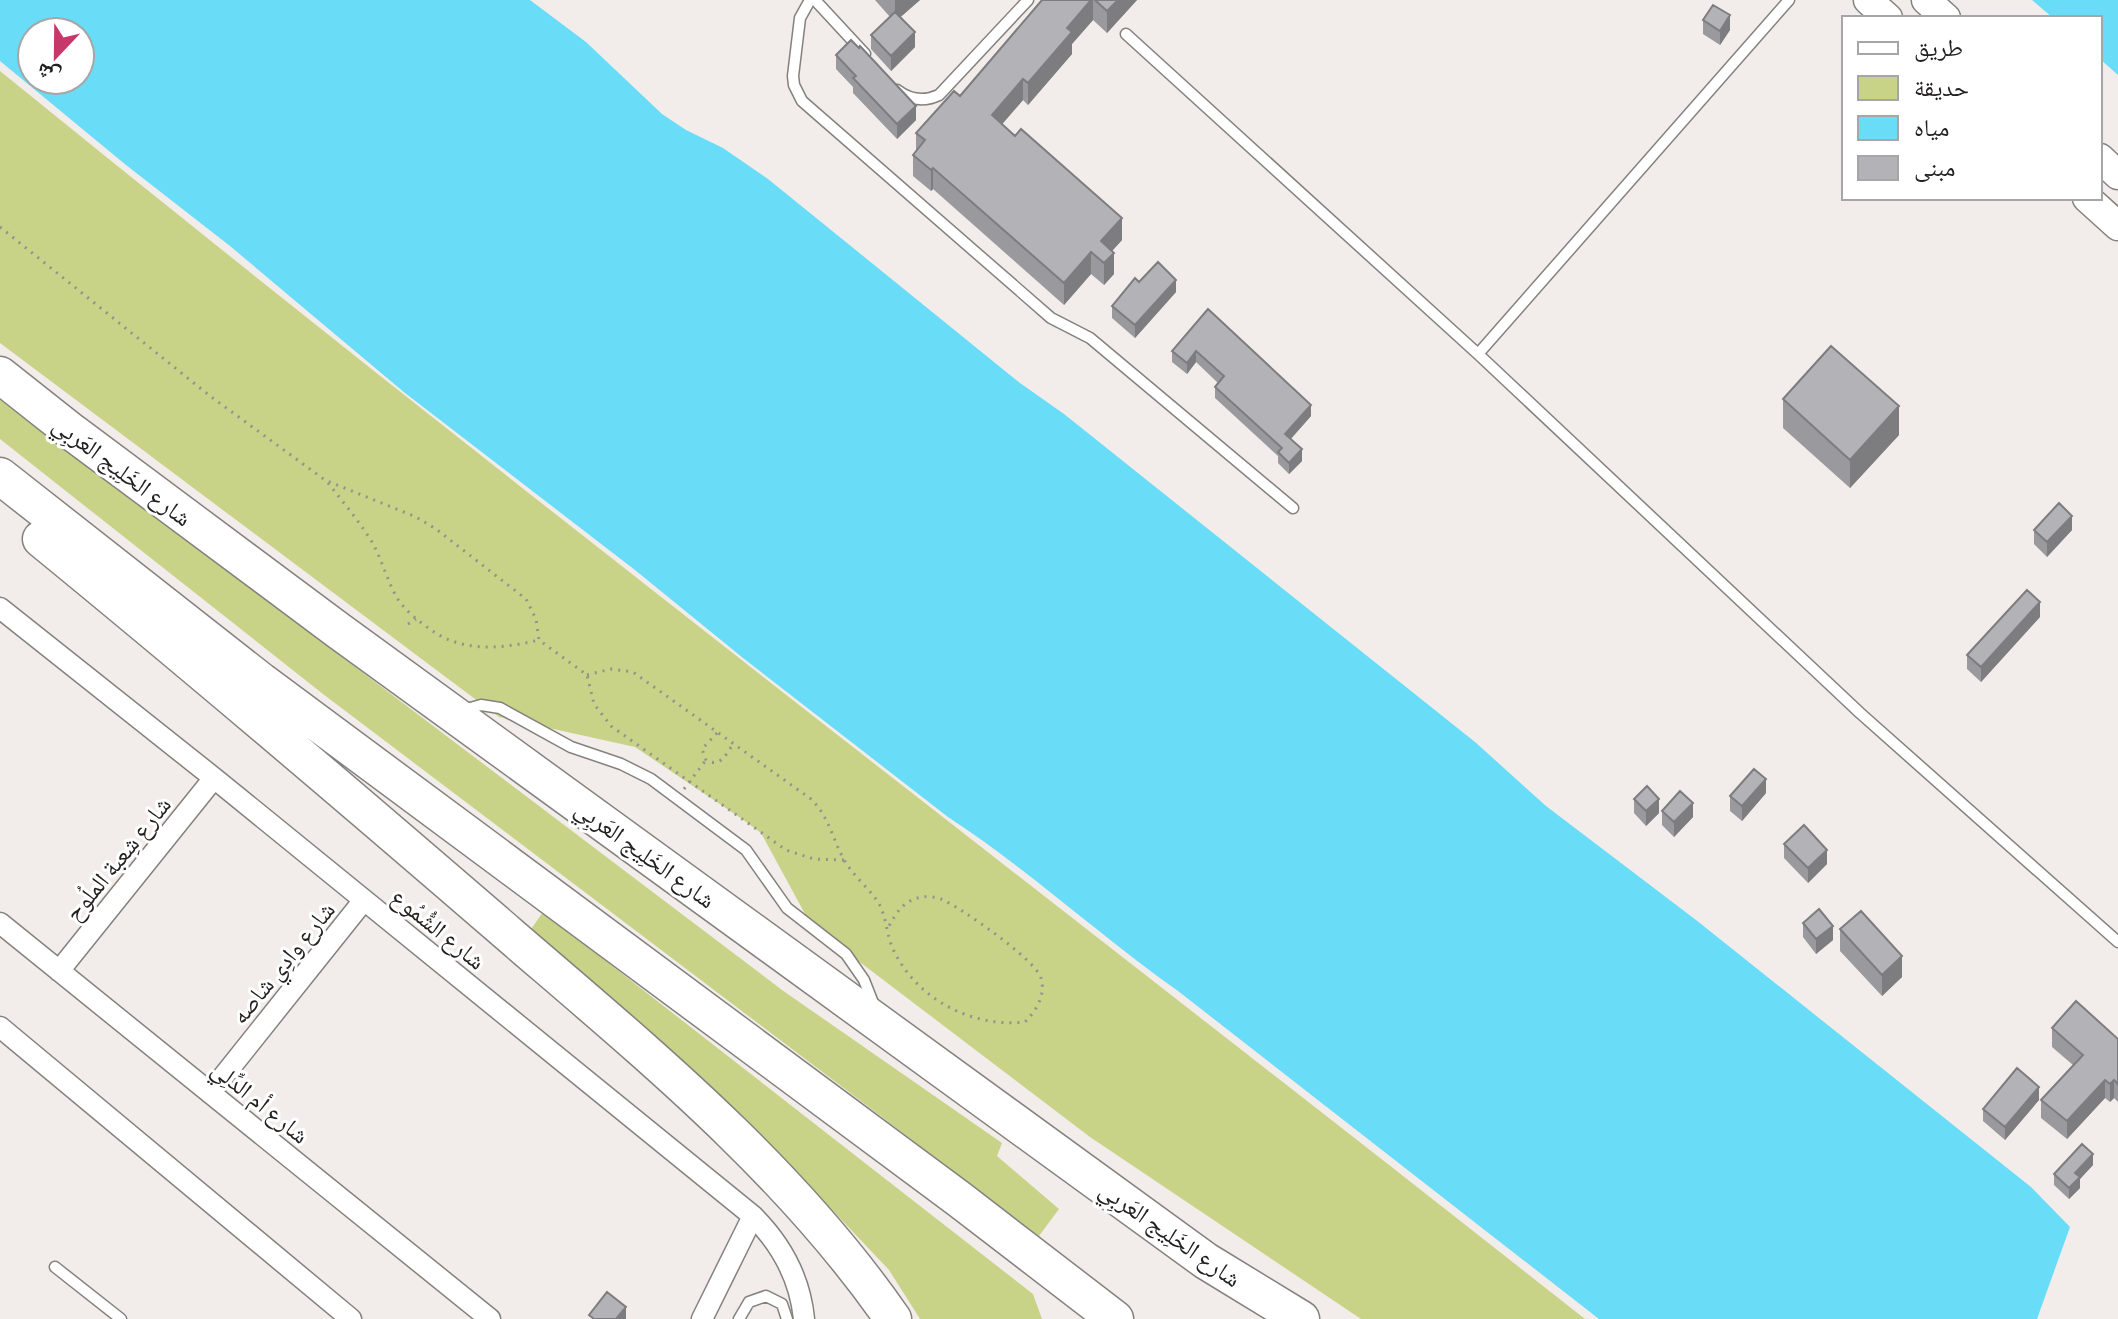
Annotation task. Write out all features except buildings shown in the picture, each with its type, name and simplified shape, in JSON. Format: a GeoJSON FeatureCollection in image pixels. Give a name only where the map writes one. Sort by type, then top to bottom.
{"type":"FeatureCollection","features":[{"type":"Feature","properties":{"kind":"highway","name":"شارع الخَلِيج العَربِي"},"geometry":{"type":"LineString","coordinates":[[0,375],[110,461],[454,714],[1206,1261],[1301,1319]]}},
{"type":"Feature","properties":{"kind":"highway"},"geometry":{"type":"LineString","coordinates":[[0,476],[261,681],[934,1180],[1115,1319]]}},
{"type":"Feature","properties":{"kind":"highway"},"geometry":{"type":"LineString","coordinates":[[0,505],[254,714],[700,1099],[792,1192],[860,1271],[893,1319]]}},
{"type":"Feature","properties":{"kind":"highway"},"geometry":{"type":"LineString","coordinates":[[1206,1261],[1277,1319]]}},
{"type":"Feature","properties":{"kind":"street"},"geometry":{"type":"LineString","coordinates":[[1868,0],[1886,16]]}},
{"type":"Feature","properties":{"kind":"street"},"geometry":{"type":"LineString","coordinates":[[1926,0],[1944,16]]}},
{"type":"Feature","properties":{"kind":"street"},"geometry":{"type":"LineString","coordinates":[[2102,160],[2118,175]]}},
{"type":"Feature","properties":{"kind":"street"},"geometry":{"type":"LineString","coordinates":[[2089,200],[2118,226]]}},
{"type":"Feature","properties":{"kind":"street","name":"شارع الشُّمُوع"},"geometry":{"type":"LineString","coordinates":[[0,608],[753,1216],[788,1260],[801,1294],[804,1319]]}},
{"type":"Feature","properties":{"kind":"street","name":"شارع شِعبة الملُوح"},"geometry":{"type":"LineString","coordinates":[[59,971],[214,778]]}},
{"type":"Feature","properties":{"kind":"street","name":"شارع وادِي شاصه"},"geometry":{"type":"LineString","coordinates":[[210,1093],[364,900]]}},
{"type":"Feature","properties":{"kind":"street","name":"شارع أم الدِّلِي"},"geometry":{"type":"LineString","coordinates":[[0,923],[490,1319]]}},
{"type":"Feature","properties":{"kind":"street"},"geometry":{"type":"LineString","coordinates":[[1,1031],[351,1319]]}},
{"type":"Feature","properties":{"kind":"street"},"geometry":{"type":"LineString","coordinates":[[702,1319],[753,1216]]}},
{"type":"Feature","properties":{"kind":"lane"},"geometry":{"type":"LineString","coordinates":[[875,66],[812,0],[800,18],[793,76],[802,101],[1051,318],[1090,338],[1293,508]]}},
{"type":"Feature","properties":{"kind":"lane"},"geometry":{"type":"LineString","coordinates":[[886,77],[903,94],[912,98],[930,99],[939,95],[1028,0]]}},
{"type":"Feature","properties":{"kind":"lane"},"geometry":{"type":"LineString","coordinates":[[1478,354],[1789,0]]}},
{"type":"Feature","properties":{"kind":"lane"},"geometry":{"type":"LineString","coordinates":[[1126,34],[1478,354],[1860,713],[2118,942]]}},
{"type":"Feature","properties":{"kind":"lane"},"geometry":{"type":"LineString","coordinates":[[454,714],[481,705],[509,711],[571,747],[642,773],[677,798],[746,850],[787,908],[846,954],[871,994],[879,1021]]}},
{"type":"Feature","properties":{"kind":"lane"},"geometry":{"type":"LineString","coordinates":[[55,1267],[121,1319]]}},
{"type":"Feature","properties":{"kind":"lane"},"geometry":{"type":"LineString","coordinates":[[739,1319],[754,1299],[766,1296],[778,1300],[801,1294]]}},
{"type":"Feature","properties":{"kind":"lane"},"geometry":{"type":"LineString","coordinates":[[778,1300],[785,1309],[787,1319]]}},
{"type":"Feature","properties":{"kind":"path"},"geometry":{"type":"LineString","coordinates":[[0,227],[210,396],[325,480],[416,517],[436,529],[526,599],[536,619],[539,640]]}},
{"type":"Feature","properties":{"kind":"path"},"geometry":{"type":"LineString","coordinates":[[325,480],[372,543],[398,598],[416,619],[448,641],[470,647],[492,648],[539,640],[587,675],[594,704],[611,726],[786,850],[814,859],[844,860]]}},
{"type":"Feature","properties":{"kind":"path"},"geometry":{"type":"LineString","coordinates":[[408,624],[416,619]]}},
{"type":"Feature","properties":{"kind":"path"},"geometry":{"type":"LineString","coordinates":[[587,675],[611,669],[633,672],[819,807],[830,824],[844,860],[877,900],[891,946],[908,973],[948,1008],[977,1020],[1009,1024],[1025,1022],[1036,1010],[1041,994],[1041,976],[1028,959],[943,900],[923,897],[905,903],[888,928]]}},
{"type":"Feature","properties":{"kind":"path"},"geometry":{"type":"LineString","coordinates":[[717,733],[702,749],[706,760],[714,763],[721,761],[733,744]]}},
{"type":"Feature","properties":{"kind":"path"},"geometry":{"type":"LineString","coordinates":[[677,798],[706,760]]}},
{"type":"Feature","properties":{"kind":"green space"},"geometry":{"type":"Polygon","coordinates":[[[0,71],[16,84],[16,96],[31,96],[592,543],[1585,1319],[1361,1319],[1090,1137],[811,925],[761,833],[742,819],[635,747],[499,717],[0,343],[0,71]]]}},
{"type":"Feature","properties":{"kind":"green space"},"geometry":{"type":"Polygon","coordinates":[[[0,398],[782,990],[1002,1143],[997,1156],[1059,1209],[1039,1236],[323,694],[0,439],[0,398]]]}},
{"type":"Feature","properties":{"kind":"green space"},"geometry":{"type":"Polygon","coordinates":[[[543,912],[1033,1294],[1042,1319],[920,1319],[889,1270],[748,1121],[564,957],[529,932],[543,912]]]}},
{"type":"Feature","properties":{"kind":"water"},"geometry":{"type":"Polygon","coordinates":[[[0,0],[530,0],[586,42],[662,114],[723,148],[768,179],[1020,383],[1064,414],[1475,742],[1546,806],[1696,920],[2031,1187],[2070,1227],[2037,1319],[1599,1319],[405,393],[230,246],[42,96],[96,96],[96,16],[16,16],[16,74],[0,61],[0,0]]]}},
{"type":"Feature","properties":{"kind":"water"},"geometry":{"type":"Polygon","coordinates":[[[2032,0],[2118,0],[2118,75],[2102,61],[2102,16],[2051,16],[2032,0]]]}}]}
